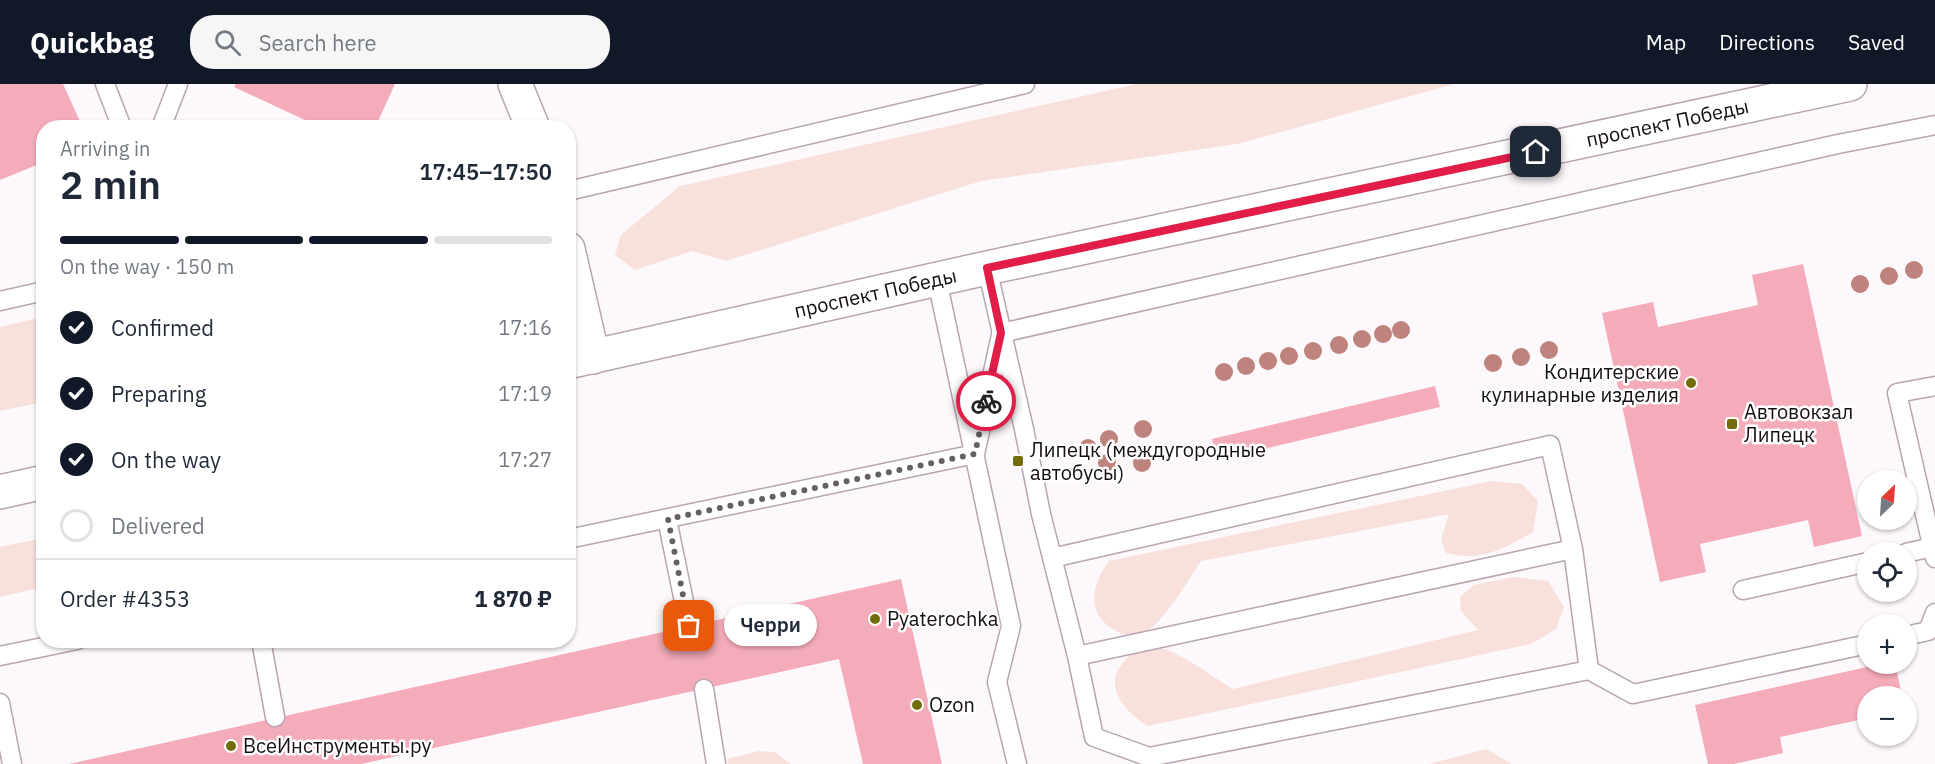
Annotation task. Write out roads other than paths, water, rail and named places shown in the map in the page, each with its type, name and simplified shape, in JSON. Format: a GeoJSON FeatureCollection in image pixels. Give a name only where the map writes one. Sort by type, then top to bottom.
{"type":"FeatureCollection","features":[{"type":"Feature","properties":{"kind":"main road"},"geometry":{"type":"LineString","coordinates":[[515,84],[530,120]]}},
{"type":"Feature","properties":{"kind":"main road","name":"проспект Победы"},"geometry":{"type":"LineString","coordinates":[[581,359],[987,268],[1850,84]]}},
{"type":"Feature","properties":{"kind":"main road"},"geometry":{"type":"LineString","coordinates":[[576,317],[581,359]]}},
{"type":"Feature","properties":{"kind":"main road"},"geometry":{"type":"LineString","coordinates":[[0,492],[36,484]]}},
{"type":"Feature","properties":{"kind":"lane"},"geometry":{"type":"LineString","coordinates":[[105,84],[119,120]]}},
{"type":"Feature","properties":{"kind":"lane"},"geometry":{"type":"LineString","coordinates":[[164,120],[178,84]]}},
{"type":"Feature","properties":{"kind":"lane"},"geometry":{"type":"LineString","coordinates":[[576,189],[1025,84]]}},
{"type":"Feature","properties":{"kind":"lane"},"geometry":{"type":"LineString","coordinates":[[1001,333],[1838,144],[1935,125]]}},
{"type":"Feature","properties":{"kind":"lane"},"geometry":{"type":"LineString","coordinates":[[987,268],[1094,737],[1149,758],[1589,670],[1633,694],[1857,646]]}},
{"type":"Feature","properties":{"kind":"lane"},"geometry":{"type":"LineString","coordinates":[[937,280],[1011,626],[996,682],[1017,764]]}},
{"type":"Feature","properties":{"kind":"lane"},"geometry":{"type":"LineString","coordinates":[[0,301],[36,293]]}},
{"type":"Feature","properties":{"kind":"lane"},"geometry":{"type":"LineString","coordinates":[[975,454],[1001,333]]}},
{"type":"Feature","properties":{"kind":"lane"},"geometry":{"type":"LineString","coordinates":[[1917,553],[1934,552],[1928,496],[1897,393],[1935,386]]}},
{"type":"Feature","properties":{"kind":"lane"},"geometry":{"type":"LineString","coordinates":[[1052,558],[1550,445],[1573,549],[1589,670]]}},
{"type":"Feature","properties":{"kind":"lane"},"geometry":{"type":"LineString","coordinates":[[576,537],[975,454]]}},
{"type":"Feature","properties":{"kind":"lane"},"geometry":{"type":"LineString","coordinates":[[668,519],[689,626]]}},
{"type":"Feature","properties":{"kind":"lane"},"geometry":{"type":"LineString","coordinates":[[1077,656],[1573,549]]}},
{"type":"Feature","properties":{"kind":"lane"},"geometry":{"type":"LineString","coordinates":[[1743,590],[1857,564]]}},
{"type":"Feature","properties":{"kind":"lane"},"geometry":{"type":"LineString","coordinates":[[1917,634],[1928,631],[1935,613]]}},
{"type":"Feature","properties":{"kind":"lane"},"geometry":{"type":"LineString","coordinates":[[0,656],[38,648]]}},
{"type":"Feature","properties":{"kind":"lane"},"geometry":{"type":"LineString","coordinates":[[262,648],[275,717]]}},
{"type":"Feature","properties":{"kind":"lane"},"geometry":{"type":"LineString","coordinates":[[704,689],[716,764]]}},
{"type":"Feature","properties":{"kind":"lane"},"geometry":{"type":"LineString","coordinates":[[0,703],[12,764]]}},
{"type":"Feature","properties":{"kind":"place","name":"Кондитерские кулинарные изделия"},"geometry":{"type":"Point","coordinates":[1691,383]}},
{"type":"Feature","properties":{"kind":"place","name":"Автовокзал Липецк"},"geometry":{"type":"Point","coordinates":[1732,424]}},
{"type":"Feature","properties":{"kind":"place","name":"Липецк (междугородные автобусы)"},"geometry":{"type":"Point","coordinates":[1018,461]}},
{"type":"Feature","properties":{"kind":"place","name":"Pyaterochka"},"geometry":{"type":"Point","coordinates":[875,619]}},
{"type":"Feature","properties":{"kind":"place","name":"Черри"},"geometry":{"type":"Point","coordinates":[689,626]}},
{"type":"Feature","properties":{"kind":"place","name":"Ozon"},"geometry":{"type":"Point","coordinates":[917,705]}},
{"type":"Feature","properties":{"kind":"place","name":"ВсеИнструменты.ру"},"geometry":{"type":"Point","coordinates":[231,746]}}]}
